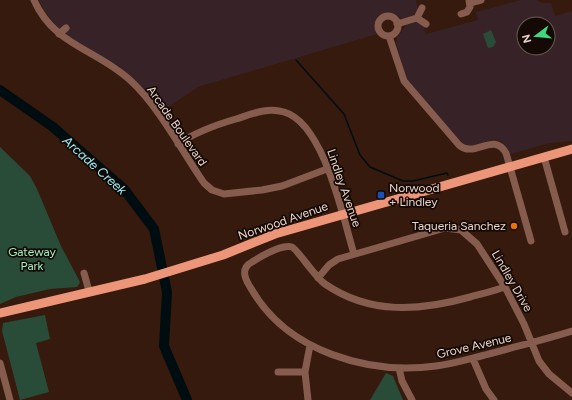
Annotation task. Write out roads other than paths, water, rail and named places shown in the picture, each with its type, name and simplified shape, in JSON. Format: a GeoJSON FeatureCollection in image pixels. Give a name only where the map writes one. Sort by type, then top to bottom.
{"type":"FeatureCollection","features":[{"type":"Feature","properties":{"kind":"main road","name":"Norwood Avenue"},"geometry":{"type":"LineString","coordinates":[[0,313],[186,267],[224,255],[275,234],[572,149]]}},
{"type":"Feature","properties":{"kind":"street"},"geometry":{"type":"LineString","coordinates":[[35,2],[42,0]]}},
{"type":"Feature","properties":{"kind":"street"},"geometry":{"type":"LineString","coordinates":[[461,14],[467,12],[469,2],[481,0]]}},
{"type":"Feature","properties":{"kind":"street","name":"Arcade Boulevard"},"geometry":{"type":"LineString","coordinates":[[35,2],[48,24],[59,34],[75,45],[110,64],[132,82],[150,103],[204,183],[212,190],[220,193],[272,188],[327,169]]}},
{"type":"Feature","properties":{"kind":"street"},"geometry":{"type":"LineString","coordinates":[[397,24],[417,18],[422,8]]}},
{"type":"Feature","properties":{"kind":"street"},"geometry":{"type":"LineString","coordinates":[[389,16],[393,18],[397,24],[396,32],[390,36],[383,35],[379,32],[378,27],[380,20],[389,16]]}},
{"type":"Feature","properties":{"kind":"street"},"geometry":{"type":"LineString","coordinates":[[417,18],[426,24]]}},
{"type":"Feature","properties":{"kind":"street"},"geometry":{"type":"LineString","coordinates":[[59,34],[66,28]]}},
{"type":"Feature","properties":{"kind":"street"},"geometry":{"type":"LineString","coordinates":[[390,36],[402,77],[407,86],[459,145],[469,149],[496,144],[502,147],[531,241]]}},
{"type":"Feature","properties":{"kind":"street","name":"Lindley Avenue"},"geometry":{"type":"LineString","coordinates":[[178,144],[212,126],[261,111],[276,110],[291,115],[304,124],[321,152],[354,254]]}},
{"type":"Feature","properties":{"kind":"street"},"geometry":{"type":"LineString","coordinates":[[544,157],[565,232]]}},
{"type":"Feature","properties":{"kind":"street","name":"Lindley Drive"},"geometry":{"type":"LineString","coordinates":[[318,278],[332,263],[354,254],[445,228],[457,229],[464,232],[477,244],[505,287],[524,324],[531,344],[544,368],[572,393]]}},
{"type":"Feature","properties":{"kind":"street"},"geometry":{"type":"LineString","coordinates":[[308,400],[305,372],[310,345],[290,332],[267,312],[252,291],[244,274],[245,267],[251,262],[285,247],[290,247],[297,250],[318,278],[332,288],[361,301],[387,307],[429,307],[505,287]]}},
{"type":"Feature","properties":{"kind":"street"},"geometry":{"type":"LineString","coordinates":[[84,273],[89,291]]}},
{"type":"Feature","properties":{"kind":"street","name":"Grove Avenue"},"geometry":{"type":"LineString","coordinates":[[310,345],[357,362],[398,368],[436,366],[473,359],[531,344],[572,331]]}},
{"type":"Feature","properties":{"kind":"street"},"geometry":{"type":"LineString","coordinates":[[473,359],[486,389],[494,400]]}},
{"type":"Feature","properties":{"kind":"street"},"geometry":{"type":"LineString","coordinates":[[0,363],[10,400]]}},
{"type":"Feature","properties":{"kind":"street"},"geometry":{"type":"LineString","coordinates":[[398,368],[402,381],[412,400]]}},
{"type":"Feature","properties":{"kind":"street"},"geometry":{"type":"LineString","coordinates":[[278,372],[305,372]]}},
{"type":"Feature","properties":{"kind":"waterway"},"geometry":{"type":"LineString","coordinates":[[296,60],[344,114],[360,155],[370,167],[403,181],[413,181],[447,173],[448,175]]}},
{"type":"Feature","properties":{"kind":"waterway","name":"Arcade Creek"},"geometry":{"type":"LineString","coordinates":[[0,90],[53,127],[124,189],[154,229],[167,292],[164,346],[187,400]]}},
{"type":"Feature","properties":{"kind":"place","name":"Norwood + Lindley"},"geometry":{"type":"Point","coordinates":[381,195]}},
{"type":"Feature","properties":{"kind":"place","name":"Taqueria Sanchez"},"geometry":{"type":"Point","coordinates":[514,226]}},
{"type":"Feature","properties":{"kind":"park label","name":"Gateway Park"},"geometry":{"type":"Point","coordinates":[32,259]}}]}
